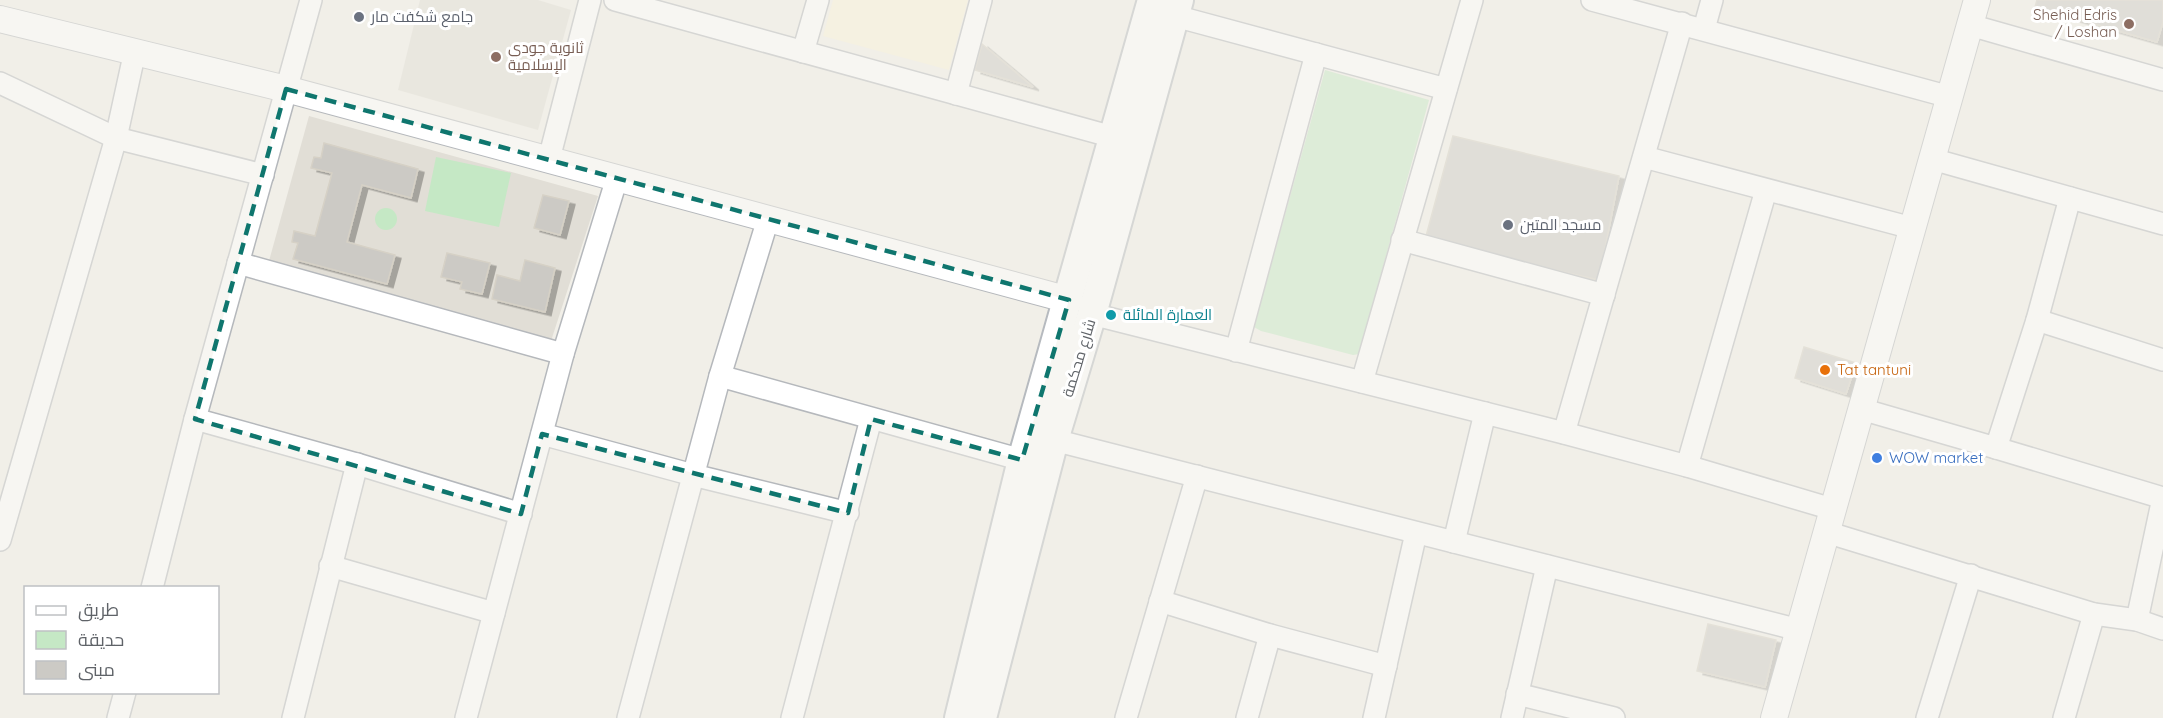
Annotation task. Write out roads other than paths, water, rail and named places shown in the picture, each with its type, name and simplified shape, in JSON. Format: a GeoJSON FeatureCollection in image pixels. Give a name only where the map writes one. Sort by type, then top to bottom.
{"type":"FeatureCollection","features":[{"type":"Feature","properties":{"kind":"main road","name":"شارع محكمة"},"geometry":{"type":"LineString","coordinates":[[982,718],[1054,440],[1113,137],[1169,5]]}},
{"type":"Feature","properties":{"kind":"main road","name":"شارع محكمة"},"geometry":{"type":"LineString","coordinates":[[959,718],[1022,460],[1081,307],[1169,5]]}},
{"type":"Feature","properties":{"kind":"street"},"geometry":{"type":"LineString","coordinates":[[153,586],[195,419],[310,0]]}},
{"type":"Feature","properties":{"kind":"street"},"geometry":{"type":"LineString","coordinates":[[549,159],[590,0]]}},
{"type":"Feature","properties":{"kind":"street"},"geometry":{"type":"LineString","coordinates":[[615,0],[660,6],[803,52],[1113,137]]}},
{"type":"Feature","properties":{"kind":"street"},"geometry":{"type":"LineString","coordinates":[[803,52],[818,0]]}},
{"type":"Feature","properties":{"kind":"street"},"geometry":{"type":"LineString","coordinates":[[956,94],[981,0]]}},
{"type":"Feature","properties":{"kind":"street"},"geometry":{"type":"LineString","coordinates":[[1362,381],[1472,0]]}},
{"type":"Feature","properties":{"kind":"street"},"geometry":{"type":"LineString","coordinates":[[1592,0],[1950,97]]}},
{"type":"Feature","properties":{"kind":"street"},"geometry":{"type":"LineString","coordinates":[[1704,29],[1712,0]]}},
{"type":"Feature","properties":{"kind":"street"},"geometry":{"type":"LineString","coordinates":[[1774,718],[1977,0]]}},
{"type":"Feature","properties":{"kind":"street"},"geometry":{"type":"LineString","coordinates":[[1169,5],[1316,54],[1446,89]]}},
{"type":"Feature","properties":{"kind":"street"},"geometry":{"type":"LineString","coordinates":[[0,19],[286,89],[768,219],[1236,351],[1485,412],[1688,466],[1971,575],[2094,614],[2137,620],[2163,629]]}},
{"type":"Feature","properties":{"kind":"street"},"geometry":{"type":"LineString","coordinates":[[1564,433],[1682,23]]}},
{"type":"Feature","properties":{"kind":"street"},"geometry":{"type":"LineString","coordinates":[[1970,25],[2163,80]]}},
{"type":"Feature","properties":{"kind":"street"},"geometry":{"type":"LineString","coordinates":[[0,540],[116,138],[135,51]]}},
{"type":"Feature","properties":{"kind":"street"},"geometry":{"type":"LineString","coordinates":[[1236,351],[1316,54]]}},
{"type":"Feature","properties":{"kind":"street"},"geometry":{"type":"LineString","coordinates":[[0,83],[116,138],[262,175]]}},
{"type":"Feature","properties":{"kind":"street"},"geometry":{"type":"LineString","coordinates":[[1644,158],[1912,228]]}},
{"type":"Feature","properties":{"kind":"street"},"geometry":{"type":"LineString","coordinates":[[1932,159],[2163,224]]}},
{"type":"Feature","properties":{"kind":"street"},"geometry":{"type":"LineString","coordinates":[[466,718],[563,354],[617,178]]}},
{"type":"Feature","properties":{"kind":"street"},"geometry":{"type":"LineString","coordinates":[[1688,466],[1766,190]]}},
{"type":"Feature","properties":{"kind":"street"},"geometry":{"type":"LineString","coordinates":[[1996,448],[2037,320],[2070,198]]}},
{"type":"Feature","properties":{"kind":"street"},"geometry":{"type":"LineString","coordinates":[[628,718],[720,376],[768,219]]}},
{"type":"Feature","properties":{"kind":"street"},"geometry":{"type":"LineString","coordinates":[[1402,240],[1604,295]]}},
{"type":"Feature","properties":{"kind":"street"},"geometry":{"type":"LineString","coordinates":[[238,263],[563,354]]}},
{"type":"Feature","properties":{"kind":"street"},"geometry":{"type":"LineString","coordinates":[[2037,320],[2163,360]]}},
{"type":"Feature","properties":{"kind":"street"},"geometry":{"type":"LineString","coordinates":[[720,376],[1022,460]]}},
{"type":"Feature","properties":{"kind":"street"},"geometry":{"type":"LineString","coordinates":[[1861,410],[2163,498],[2137,620]]}},
{"type":"Feature","properties":{"kind":"street"},"geometry":{"type":"LineString","coordinates":[[1454,542],[1485,412]]}},
{"type":"Feature","properties":{"kind":"street"},"geometry":{"type":"LineString","coordinates":[[195,419],[357,464],[521,514]]}},
{"type":"Feature","properties":{"kind":"street"},"geometry":{"type":"LineString","coordinates":[[792,718],[872,419]]}},
{"type":"Feature","properties":{"kind":"street"},"geometry":{"type":"LineString","coordinates":[[542,434],[693,475],[848,513]]}},
{"type":"Feature","properties":{"kind":"street"},"geometry":{"type":"LineString","coordinates":[[1054,440],[1798,630]]}},
{"type":"Feature","properties":{"kind":"street"},"geometry":{"type":"LineString","coordinates":[[293,718],[357,464]]}},
{"type":"Feature","properties":{"kind":"street"},"geometry":{"type":"LineString","coordinates":[[1126,718],[1197,476]]}},
{"type":"Feature","properties":{"kind":"street"},"geometry":{"type":"LineString","coordinates":[[1374,718],[1416,532]]}},
{"type":"Feature","properties":{"kind":"street"},"geometry":{"type":"LineString","coordinates":[[330,566],[494,613]]}},
{"type":"Feature","properties":{"kind":"street"},"geometry":{"type":"LineString","coordinates":[[1512,718],[1547,566]]}},
{"type":"Feature","properties":{"kind":"street"},"geometry":{"type":"LineString","coordinates":[[1927,718],[1971,575]]}},
{"type":"Feature","properties":{"kind":"street"},"geometry":{"type":"LineString","coordinates":[[1160,601],[1270,635],[1386,666]]}},
{"type":"Feature","properties":{"kind":"street"},"geometry":{"type":"LineString","coordinates":[[2064,718],[2094,614]]}},
{"type":"Feature","properties":{"kind":"street"},"geometry":{"type":"LineString","coordinates":[[1247,718],[1270,635]]}},
{"type":"Feature","properties":{"kind":"street"},"geometry":{"type":"LineString","coordinates":[[118,718],[125,694]]}},
{"type":"Feature","properties":{"kind":"street"},"geometry":{"type":"LineString","coordinates":[[1517,694],[1614,718]]}},
{"type":"Feature","properties":{"kind":"place","name":"جامع شكفت مار"},"geometry":{"type":"Point","coordinates":[359,17]}},
{"type":"Feature","properties":{"kind":"place","name":"Shehid Edris / Loshan"},"geometry":{"type":"Point","coordinates":[2129,24]}},
{"type":"Feature","properties":{"kind":"place","name":"ثانوية جودي الإسلامية"},"geometry":{"type":"Point","coordinates":[496,57]}},
{"type":"Feature","properties":{"kind":"place","name":"مسجد المتين"},"geometry":{"type":"Point","coordinates":[1508,225]}},
{"type":"Feature","properties":{"kind":"place","name":"العمارة المائلة"},"geometry":{"type":"Point","coordinates":[1111,315]}},
{"type":"Feature","properties":{"kind":"place","name":"Tat tantuni"},"geometry":{"type":"Point","coordinates":[1825,370]}},
{"type":"Feature","properties":{"kind":"place","name":"WOW market"},"geometry":{"type":"Point","coordinates":[1877,458]}}]}
